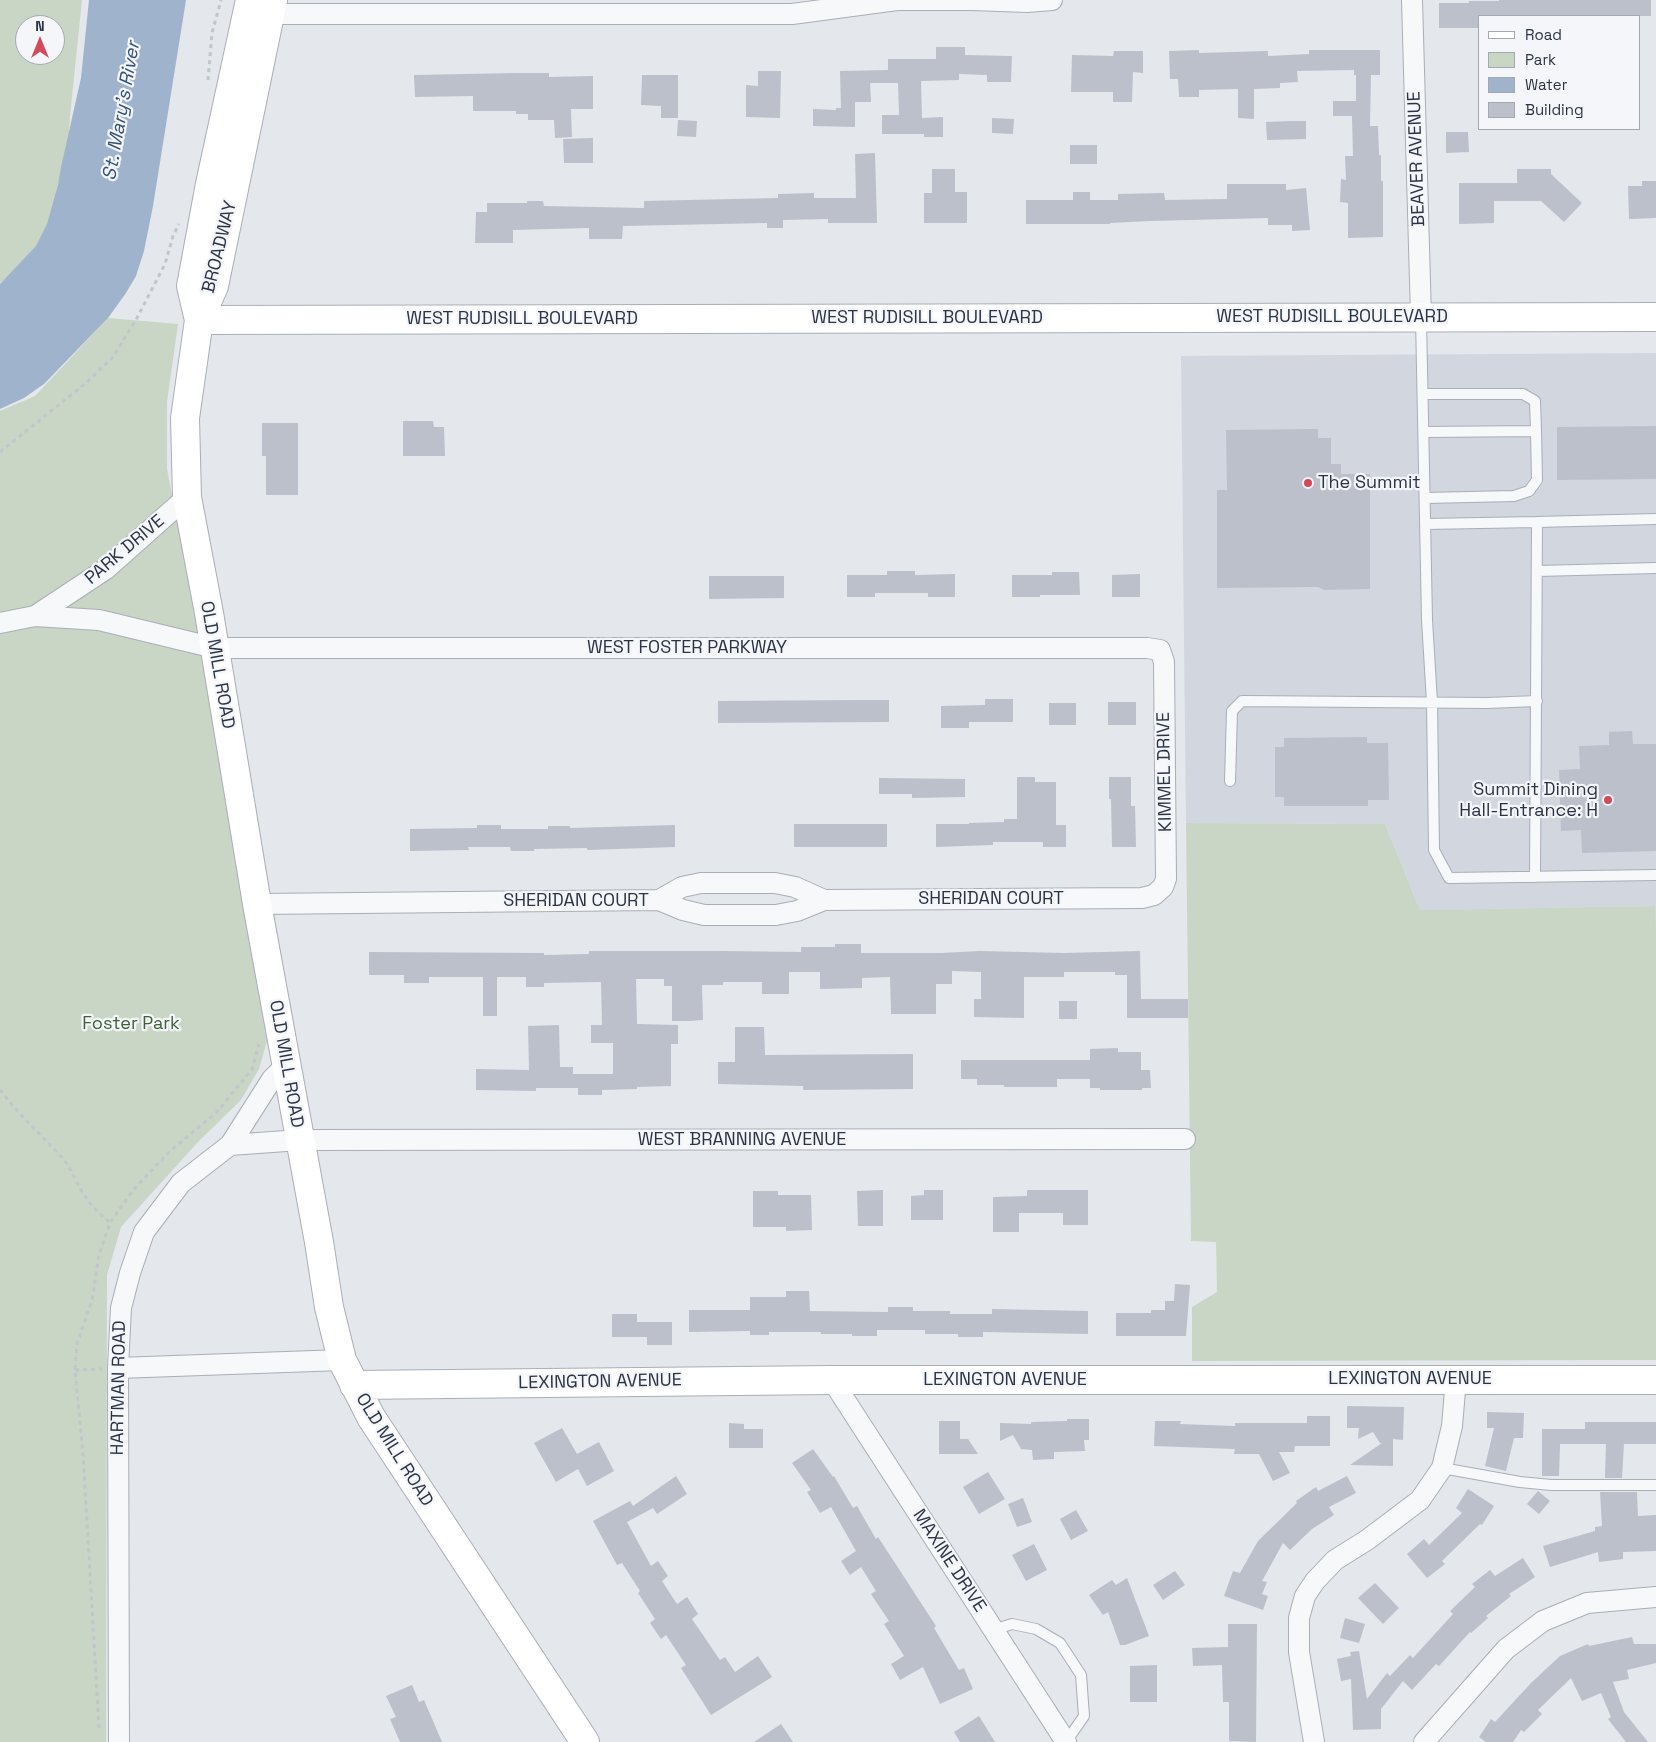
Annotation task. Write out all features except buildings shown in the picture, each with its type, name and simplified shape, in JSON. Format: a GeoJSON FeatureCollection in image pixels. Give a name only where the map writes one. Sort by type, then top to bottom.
{"type":"FeatureCollection","features":[{"type":"Feature","properties":{"kind":"street"},"geometry":{"type":"LineString","coordinates":[[264,5],[792,14],[897,0],[1027,2],[1052,0]]}},
{"type":"Feature","properties":{"kind":"street","name":"BEAVER AVENUE"},"geometry":{"type":"LineString","coordinates":[[1412,0],[1421,317]]}},
{"type":"Feature","properties":{"kind":"street","name":"BROADWAY"},"geometry":{"type":"LineString","coordinates":[[199,320],[191,286],[210,184],[264,5]]}},
{"type":"Feature","properties":{"kind":"street","name":"WEST RUDISILL BOULEVARD"},"geometry":{"type":"LineString","coordinates":[[199,320],[1656,317]]}},
{"type":"Feature","properties":{"kind":"street","name":"OLD MILL ROAD"},"geometry":{"type":"LineString","coordinates":[[199,320],[185,418],[187,497],[215,648],[257,904],[319,1242],[328,1307],[342,1360],[371,1417],[585,1742]]}},
{"type":"Feature","properties":{"kind":"street","name":"PARK DRIVE"},"geometry":{"type":"LineString","coordinates":[[35,616],[106,569],[187,497]]}},
{"type":"Feature","properties":{"kind":"street","name":"PARK DRIVE"},"geometry":{"type":"LineString","coordinates":[[0,623],[35,616],[99,620],[215,648]]}},
{"type":"Feature","properties":{"kind":"street","name":"WEST FOSTER PARKWAY"},"geometry":{"type":"LineString","coordinates":[[215,648],[1147,648],[1160,650]]}},
{"type":"Feature","properties":{"kind":"street","name":"KIMMEL DRIVE"},"geometry":{"type":"LineString","coordinates":[[1159,892],[1166,879],[1164,662],[1160,650]]}},
{"type":"Feature","properties":{"kind":"street"},"geometry":{"type":"LineString","coordinates":[[659,900],[682,887],[701,883],[775,883],[795,888],[824,900]]}},
{"type":"Feature","properties":{"kind":"street","name":"SHERIDAN COURT"},"geometry":{"type":"LineString","coordinates":[[257,904],[659,900],[682,910],[704,915],[776,915],[797,911],[824,900],[1142,898],[1159,892]]}},
{"type":"Feature","properties":{"kind":"street"},"geometry":{"type":"LineString","coordinates":[[230,1145],[272,1079],[286,1065]]}},
{"type":"Feature","properties":{"kind":"street","name":"WEST BRANNING AVENUE"},"geometry":{"type":"LineString","coordinates":[[300,1140],[1185,1139]]}},
{"type":"Feature","properties":{"kind":"street"},"geometry":{"type":"LineString","coordinates":[[230,1145],[300,1140]]}},
{"type":"Feature","properties":{"kind":"street","name":"HARTMAN ROAD"},"geometry":{"type":"LineString","coordinates":[[119,1742],[118,1368],[121,1308],[130,1273],[144,1232],[181,1183],[230,1145]]}},
{"type":"Feature","properties":{"kind":"street"},"geometry":{"type":"LineString","coordinates":[[118,1368],[342,1360]]}},
{"type":"Feature","properties":{"kind":"street"},"geometry":{"type":"LineString","coordinates":[[1314,1742],[1299,1652],[1299,1618],[1305,1596],[1314,1581],[1335,1560],[1367,1540],[1420,1500],[1442,1468],[1452,1426],[1456,1379]]}},
{"type":"Feature","properties":{"kind":"street","name":"LEXINGTON AVENUE"},"geometry":{"type":"LineString","coordinates":[[354,1385],[832,1380],[1656,1380]]}},
{"type":"Feature","properties":{"kind":"street","name":"MAXINE DRIVE"},"geometry":{"type":"LineString","coordinates":[[832,1380],[1066,1742]]}},
{"type":"Feature","properties":{"kind":"street"},"geometry":{"type":"LineString","coordinates":[[1424,1742],[1506,1649],[1543,1621],[1587,1603],[1656,1597]]}},
{"type":"Feature","properties":{"kind":"lane"},"geometry":{"type":"LineString","coordinates":[[1421,317],[1427,620],[1432,702],[1434,850],[1449,878],[1656,875]]}},
{"type":"Feature","properties":{"kind":"lane"},"geometry":{"type":"LineString","coordinates":[[1423,394],[1523,394],[1535,402],[1536,431],[1536,480],[1529,491],[1514,496],[1425,498]]}},
{"type":"Feature","properties":{"kind":"lane"},"geometry":{"type":"LineString","coordinates":[[1424,432],[1536,431]]}},
{"type":"Feature","properties":{"kind":"lane"},"geometry":{"type":"LineString","coordinates":[[1425,524],[1656,519]]}},
{"type":"Feature","properties":{"kind":"lane"},"geometry":{"type":"LineString","coordinates":[[1535,877],[1537,522]]}},
{"type":"Feature","properties":{"kind":"lane"},"geometry":{"type":"LineString","coordinates":[[1537,572],[1656,568]]}},
{"type":"Feature","properties":{"kind":"lane"},"geometry":{"type":"LineString","coordinates":[[1230,781],[1232,711],[1242,701],[1486,703],[1537,701]]}},
{"type":"Feature","properties":{"kind":"lane"},"geometry":{"type":"LineString","coordinates":[[1442,1468],[1520,1482],[1551,1485],[1656,1486]]}},
{"type":"Feature","properties":{"kind":"lane"},"geometry":{"type":"LineString","coordinates":[[993,1630],[1012,1624],[1036,1629],[1060,1643],[1082,1675],[1084,1716],[1066,1742]]}},
{"type":"Feature","properties":{"kind":"path"},"geometry":{"type":"LineString","coordinates":[[208,89],[212,33],[222,0]]}},
{"type":"Feature","properties":{"kind":"path"},"geometry":{"type":"LineString","coordinates":[[0,452],[86,383],[113,357],[137,318],[165,264],[179,222]]}},
{"type":"Feature","properties":{"kind":"path"},"geometry":{"type":"LineString","coordinates":[[99,1732],[83,1454],[75,1370],[77,1344],[92,1300],[99,1255],[110,1223],[139,1184],[170,1151],[217,1112],[252,1069],[260,1037]]}},
{"type":"Feature","properties":{"kind":"path"},"geometry":{"type":"LineString","coordinates":[[0,1090],[20,1114],[60,1154],[92,1206],[110,1223]]}},
{"type":"Feature","properties":{"kind":"path"},"geometry":{"type":"LineString","coordinates":[[75,1370],[118,1368]]}},
{"type":"Feature","properties":{"kind":"shaded area"},"geometry":{"type":"Polygon","coordinates":[[[1656,353],[1656,929],[1654,906],[1420,910],[1385,824],[1186,823],[1181,356],[1656,353]]]}},
{"type":"Feature","properties":{"kind":"green space"},"geometry":{"type":"Polygon","coordinates":[[[0,0],[82,0],[70,116],[64,211],[47,247],[0,283],[0,0]]]}},
{"type":"Feature","properties":{"kind":"green space","name":"Foster Park"},"geometry":{"type":"Polygon","coordinates":[[[108,318],[178,324],[167,402],[167,469],[207,679],[267,1041],[259,1069],[241,1100],[198,1142],[121,1227],[107,1275],[106,1742],[0,1742],[0,411],[35,396],[108,318]]]}},
{"type":"Feature","properties":{"kind":"green space"},"geometry":{"type":"Polygon","coordinates":[[[1186,823],[1385,824],[1420,910],[1655,906],[1656,1360],[1192,1361],[1192,1307],[1217,1292],[1216,1242],[1191,1241],[1186,823]]]}},
{"type":"Feature","properties":{"kind":"water","name":"St. Mary's River"},"geometry":{"type":"Polygon","coordinates":[[[89,0],[186,0],[144,251],[136,276],[108,318],[44,384],[24,398],[0,409],[0,284],[36,246],[47,224],[58,185],[81,78],[89,0]]]}},
{"type":"Feature","properties":{"kind":"place","name":"The Summit"},"geometry":{"type":"Point","coordinates":[1308,483]}},
{"type":"Feature","properties":{"kind":"place","name":"Summit Dining Hall-Entrance: H"},"geometry":{"type":"Point","coordinates":[1608,800]}}]}
